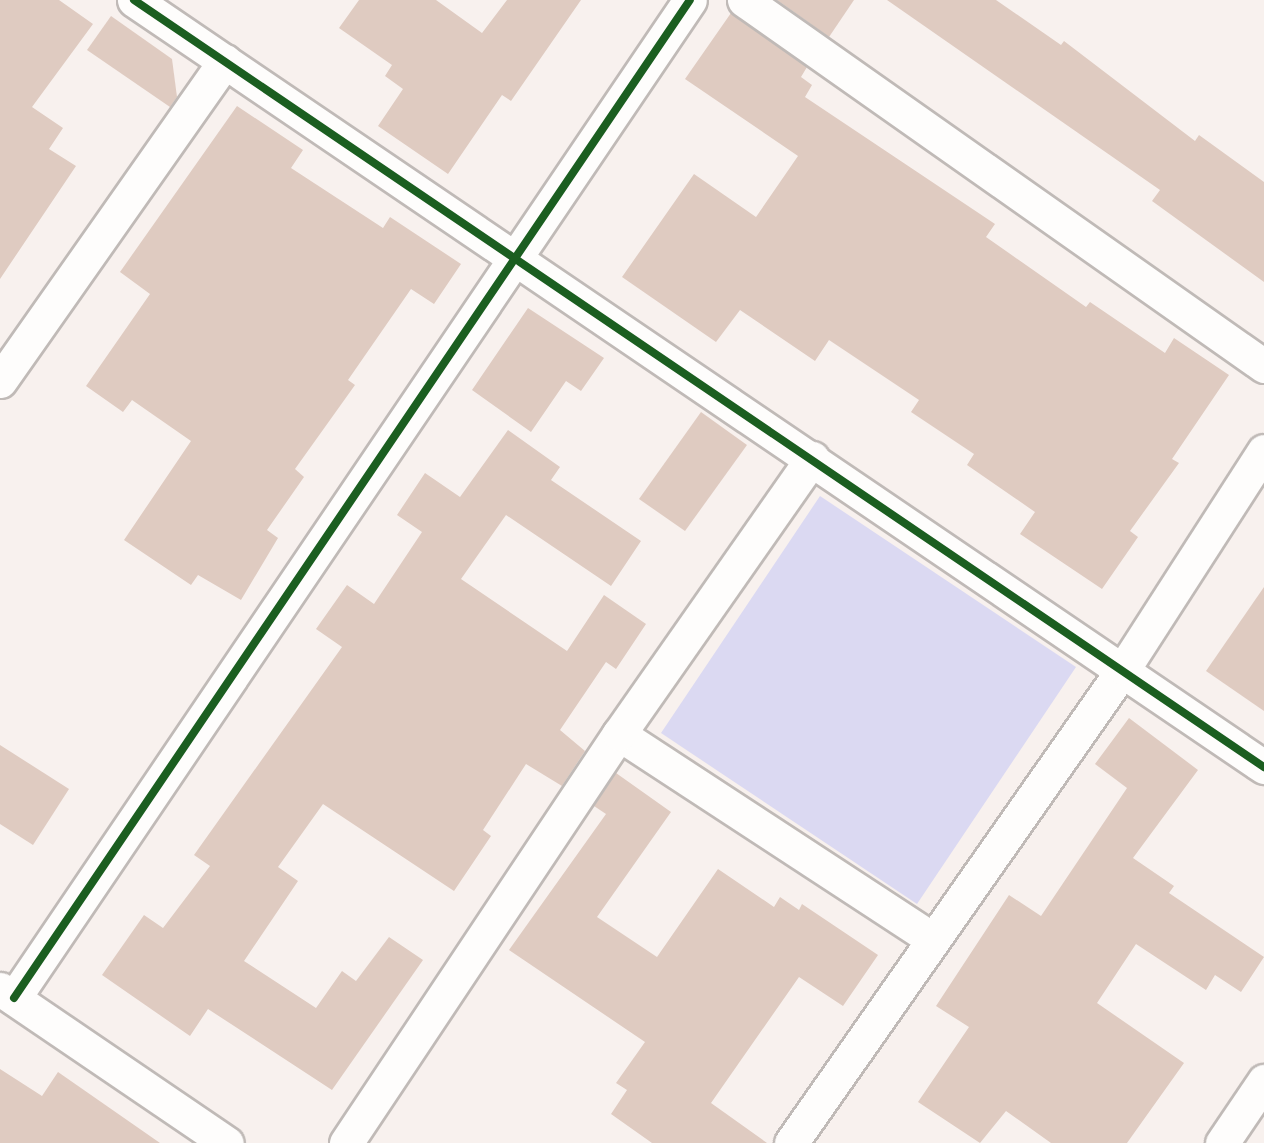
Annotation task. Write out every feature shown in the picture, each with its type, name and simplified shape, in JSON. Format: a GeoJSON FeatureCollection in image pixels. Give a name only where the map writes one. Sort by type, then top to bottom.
{"type":"FeatureCollection","features":[{"type":"Feature","properties":{"kind":"street"},"geometry":{"type":"LineString","coordinates":[[134,0],[1124,668],[1264,767]]}},
{"type":"Feature","properties":{"kind":"street"},"geometry":{"type":"LineString","coordinates":[[226,1143],[7,994],[690,0]]}},
{"type":"Feature","properties":{"kind":"street"},"geometry":{"type":"LineString","coordinates":[[744,0],[1264,366]]}},
{"type":"Feature","properties":{"kind":"street"},"geometry":{"type":"LineString","coordinates":[[0,381],[225,61]]}},
{"type":"Feature","properties":{"kind":"street"},"geometry":{"type":"LineString","coordinates":[[791,1143],[931,938],[1124,668],[1264,451]]}},
{"type":"Feature","properties":{"kind":"street"},"geometry":{"type":"LineString","coordinates":[[346,1143],[619,734],[812,458]]}},
{"type":"Feature","properties":{"kind":"street"},"geometry":{"type":"LineString","coordinates":[[619,734],[931,938]]}},
{"type":"Feature","properties":{"kind":"street"},"geometry":{"type":"LineString","coordinates":[[1222,1143],[1264,1081]]}},
{"type":"Feature","properties":{"kind":"shaded area"},"geometry":{"type":"Polygon","coordinates":[[[820,496],[1076,667],[917,904],[661,733],[820,496]]]}},
{"type":"Feature","properties":{"kind":"building"},"geometry":{"type":"Polygon","coordinates":[[[0,0],[59,0],[93,24],[32,107],[63,128],[49,149],[76,166],[0,279],[0,0]]]}},
{"type":"Feature","properties":{"kind":"building"},"geometry":{"type":"Polygon","coordinates":[[[359,0],[436,0],[482,33],[507,0],[581,0],[511,101],[502,95],[448,174],[378,126],[403,89],[385,76],[392,65],[339,28],[359,0]]]}},
{"type":"Feature","properties":{"kind":"building"},"geometry":{"type":"Polygon","coordinates":[[[777,0],[854,0],[829,37],[777,0]]]}},
{"type":"Feature","properties":{"kind":"building"},"geometry":{"type":"Polygon","coordinates":[[[887,0],[996,0],[1061,45],[1064,41],[1195,141],[1199,135],[1264,182],[1264,282],[1152,201],[1160,190],[887,0]]]}},
{"type":"Feature","properties":{"kind":"building"},"geometry":{"type":"Polygon","coordinates":[[[731,13],[807,67],[801,77],[812,85],[805,97],[995,224],[986,237],[1086,307],[1090,302],[1165,353],[1174,338],[1229,375],[1172,459],[1179,463],[1130,531],[1138,537],[1102,589],[1020,534],[1035,512],[967,465],[974,454],[911,412],[919,400],[829,340],[815,361],[740,310],[716,342],[622,277],[694,174],[756,217],[798,156],[685,79],[731,13]]]}},
{"type":"Feature","properties":{"kind":"building"},"geometry":{"type":"Polygon","coordinates":[[[111,16],[172,59],[177,97],[170,107],[87,50],[111,16]]]}},
{"type":"Feature","properties":{"kind":"building"},"geometry":{"type":"Polygon","coordinates":[[[237,106],[303,150],[291,168],[383,228],[390,217],[461,264],[434,304],[411,289],[348,380],[355,385],[295,469],[304,477],[267,530],[278,538],[241,600],[198,575],[191,585],[124,540],[191,441],[132,400],[123,412],[86,386],[150,294],[120,272],[237,106]]]}},
{"type":"Feature","properties":{"kind":"building"},"geometry":{"type":"Polygon","coordinates":[[[528,308],[604,358],[581,391],[566,381],[531,432],[472,390],[528,308]]]}},
{"type":"Feature","properties":{"kind":"building"},"geometry":{"type":"Polygon","coordinates":[[[701,412],[747,445],[685,531],[639,499],[701,412]]]}},
{"type":"Feature","properties":{"kind":"building"},"geometry":{"type":"Polygon","coordinates":[[[508,430],[560,467],[551,480],[641,541],[611,586],[506,515],[461,579],[567,651],[604,595],[646,624],[616,669],[606,662],[560,730],[585,751],[562,786],[526,764],[483,830],[491,836],[454,891],[323,804],[278,867],[298,881],[244,961],[316,1008],[342,971],[356,981],[389,937],[423,960],[332,1090],[208,1009],[190,1036],[102,975],[144,915],[163,928],[210,866],[194,855],[342,647],[316,629],[347,585],[374,604],[422,532],[397,515],[425,473],[460,497],[508,430]]]}},
{"type":"Feature","properties":{"kind":"building"},"geometry":{"type":"Polygon","coordinates":[[[1264,587],[1264,711],[1206,671],[1264,587]]]}},
{"type":"Feature","properties":{"kind":"building"},"geometry":{"type":"Polygon","coordinates":[[[1129,718],[1198,770],[1133,858],[1174,886],[1169,893],[1264,957],[1241,992],[1215,975],[1206,990],[1136,944],[1097,1003],[1184,1063],[1127,1143],[1051,1143],[1006,1111],[980,1143],[918,1102],[969,1027],[936,1006],[1009,895],[1041,916],[1127,788],[1095,764],[1129,718]]]}},
{"type":"Feature","properties":{"kind":"building"},"geometry":{"type":"Polygon","coordinates":[[[0,745],[69,789],[33,845],[0,824],[0,745]]]}},
{"type":"Feature","properties":{"kind":"building"},"geometry":{"type":"Polygon","coordinates":[[[616,773],[671,812],[597,917],[657,957],[718,869],[774,907],[780,897],[799,910],[802,904],[878,955],[843,1006],[799,977],[711,1103],[767,1143],[652,1143],[611,1114],[627,1090],[616,1083],[645,1042],[509,950],[606,814],[594,806],[616,773]]]}},
{"type":"Feature","properties":{"kind":"building"},"geometry":{"type":"Polygon","coordinates":[[[0,1069],[42,1096],[58,1072],[160,1143],[0,1143],[0,1069]]]}},
{"type":"Feature","properties":{"kind":"cycle path"},"geometry":{"type":"LineString","coordinates":[[134,0],[1264,767]]}},
{"type":"Feature","properties":{"kind":"cycle path"},"geometry":{"type":"LineString","coordinates":[[14,998],[690,0]]}}]}
